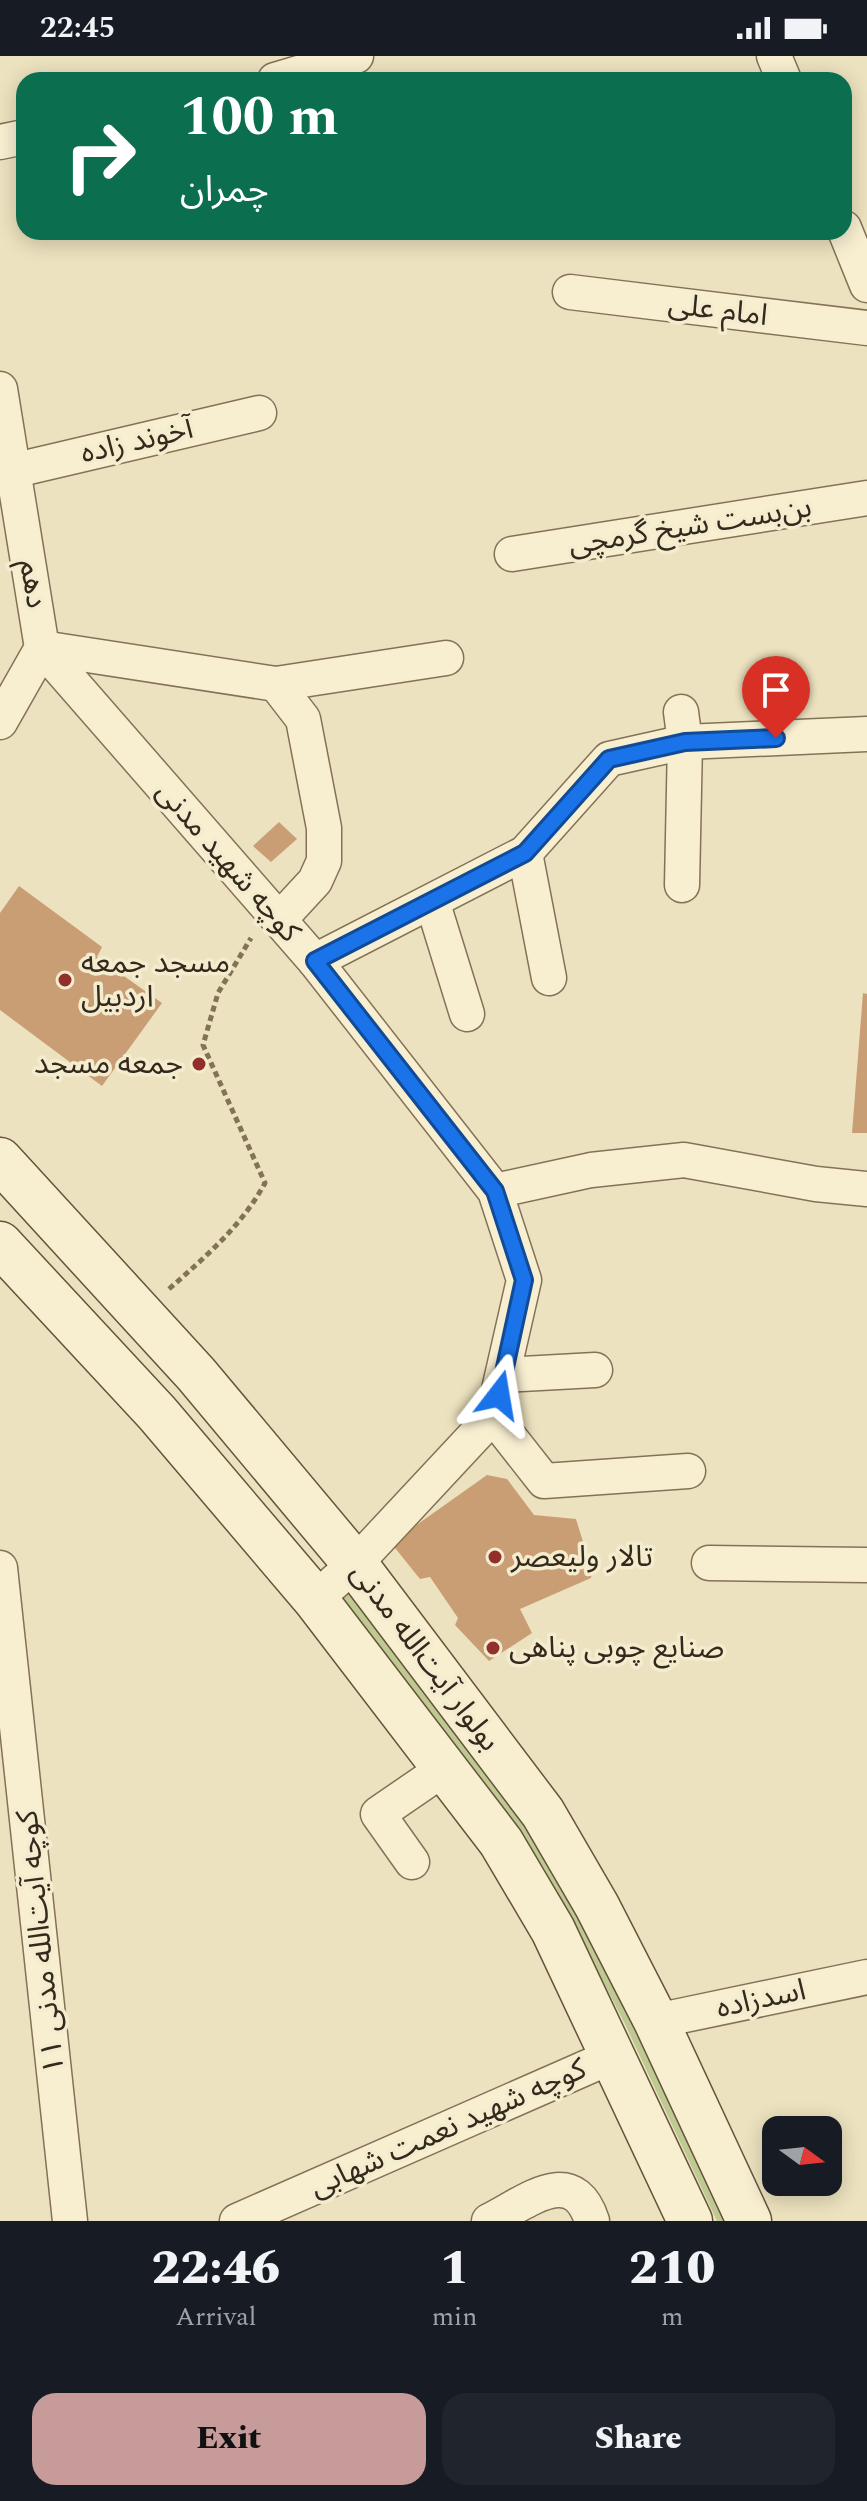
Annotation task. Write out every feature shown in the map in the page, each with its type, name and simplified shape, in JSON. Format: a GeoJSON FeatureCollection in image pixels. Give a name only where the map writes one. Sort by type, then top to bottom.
{"type":"FeatureCollection","features":[{"type":"Feature","properties":{"kind":"main road","name":"بولوار آیت‌الله مدنی"},"geometry":{"type":"LineString","coordinates":[[0,1160],[141,1314],[355,1564],[543,1813],[597,1906],[656,2021],[749,2221]]}},
{"type":"Feature","properties":{"kind":"main road","name":"بولوار آیت‌الله مدنی"},"geometry":{"type":"LineString","coordinates":[[0,1244],[157,1413],[315,1599],[501,1842],[546,1917],[615,2055],[690,2221]]}},
{"type":"Feature","properties":{"kind":"street"},"geometry":{"type":"LineString","coordinates":[[302,72],[356,56]]}},
{"type":"Feature","properties":{"kind":"street"},"geometry":{"type":"LineString","coordinates":[[849,240],[867,285]]}},
{"type":"Feature","properties":{"kind":"street","name":"امام علی"},"geometry":{"type":"LineString","coordinates":[[570,292],[867,328]]}},
{"type":"Feature","properties":{"kind":"street","name":"دهم"},"geometry":{"type":"LineString","coordinates":[[0,389],[16,470],[15,569],[42,648],[0,722]]}},
{"type":"Feature","properties":{"kind":"street","name":"آخوند زاده"},"geometry":{"type":"LineString","coordinates":[[16,470],[259,413]]}},
{"type":"Feature","properties":{"kind":"street","name":"بن‌بست شیخ گرمچی"},"geometry":{"type":"LineString","coordinates":[[512,554],[867,498]]}},
{"type":"Feature","properties":{"kind":"street"},"geometry":{"type":"LineString","coordinates":[[42,648],[276,684],[446,658]]}},
{"type":"Feature","properties":{"kind":"street","name":"کوچه شهید مدنی"},"geometry":{"type":"LineString","coordinates":[[42,648],[315,961],[495,1191],[524,1280],[505,1375],[493,1416]]}},
{"type":"Feature","properties":{"kind":"street"},"geometry":{"type":"LineString","coordinates":[[274,914],[315,881],[324,861],[324,839],[303,719],[276,684]]}},
{"type":"Feature","properties":{"kind":"street"},"geometry":{"type":"LineString","coordinates":[[682,885],[683,727]]}},
{"type":"Feature","properties":{"kind":"street"},"geometry":{"type":"LineString","coordinates":[[315,961],[433,904],[525,853],[609,759],[683,727],[867,734]]}},
{"type":"Feature","properties":{"kind":"street"},"geometry":{"type":"LineString","coordinates":[[525,853],[549,978]]}},
{"type":"Feature","properties":{"kind":"street"},"geometry":{"type":"LineString","coordinates":[[433,904],[467,1014]]}},
{"type":"Feature","properties":{"kind":"street"},"geometry":{"type":"LineString","coordinates":[[495,1191],[591,1170],[684,1160],[816,1184],[867,1189]]}},
{"type":"Feature","properties":{"kind":"street"},"geometry":{"type":"LineString","coordinates":[[505,1375],[595,1370]]}},
{"type":"Feature","properties":{"kind":"street"},"geometry":{"type":"LineString","coordinates":[[315,1599],[355,1564],[457,1450],[493,1416],[544,1481],[688,1471]]}},
{"type":"Feature","properties":{"kind":"street"},"geometry":{"type":"LineString","coordinates":[[709,1563],[867,1565]]}},
{"type":"Feature","properties":{"kind":"street","name":"کوچه آیت‌الله مدنی ۱۱"},"geometry":{"type":"LineString","coordinates":[[1,1577],[70,2221]]}},
{"type":"Feature","properties":{"kind":"street"},"geometry":{"type":"LineString","coordinates":[[412,1862],[378,1814],[445,1768]]}},
{"type":"Feature","properties":{"kind":"street","name":"اسدزاده"},"geometry":{"type":"LineString","coordinates":[[656,2021],[867,1977]]}},
{"type":"Feature","properties":{"kind":"street","name":"کوچه شهید نعمت شهابی"},"geometry":{"type":"LineString","coordinates":[[237,2221],[615,2055]]}},
{"type":"Feature","properties":{"kind":"street"},"geometry":{"type":"LineString","coordinates":[[489,2221],[558,2187],[575,2190],[586,2202],[592,2221]]}},
{"type":"Feature","properties":{"kind":"path"},"geometry":{"type":"LineString","coordinates":[[141,1314],[216,1249],[251,1209],[265,1183],[203,1045],[218,993],[274,914]]}},
{"type":"Feature","properties":{"kind":"green space"},"geometry":{"type":"Polygon","coordinates":[[[349,1587],[557,1858],[736,2221],[717,2221],[624,2022],[544,1868],[345,1605],[342,1593],[349,1587]]]}},
{"type":"Feature","properties":{"kind":"building"},"geometry":{"type":"Polygon","coordinates":[[[279,822],[297,839],[271,862],[253,846],[279,822]]]}},
{"type":"Feature","properties":{"kind":"building","name":"مسجد جمعه اردبیل"},"geometry":{"type":"Polygon","coordinates":[[[19,886],[102,947],[97,957],[162,1003],[102,1086],[0,1010],[0,913],[19,886]]]}},
{"type":"Feature","properties":{"kind":"building"},"geometry":{"type":"Polygon","coordinates":[[[863,993],[867,994],[867,1133],[852,1133],[863,993]]]}},
{"type":"Feature","properties":{"kind":"building","name":"تالار ولیعصر"},"geometry":{"type":"Polygon","coordinates":[[[487,1475],[507,1479],[534,1515],[576,1519],[592,1571],[591,1578],[520,1609],[532,1633],[489,1661],[455,1625],[458,1618],[430,1577],[420,1579],[391,1543],[487,1475]]]}},
{"type":"Feature","properties":{"kind":"place","name":"مسجد جمعه اردبیل"},"geometry":{"type":"Point","coordinates":[65,980]}},
{"type":"Feature","properties":{"kind":"place","name":"جمعه مسجد"},"geometry":{"type":"Point","coordinates":[199,1064]}},
{"type":"Feature","properties":{"kind":"place","name":"تالار ولیعصر"},"geometry":{"type":"Point","coordinates":[495,1557]}},
{"type":"Feature","properties":{"kind":"place","name":"صنایع چوبی پناهی"},"geometry":{"type":"Point","coordinates":[493,1648]}},
{"type":"Feature","properties":{"kind":"route"},"geometry":{"type":"LineString","coordinates":[[499,1395],[524,1280],[495,1191],[315,961],[433,904],[525,853],[609,759],[685,742],[776,738]]}}]}
